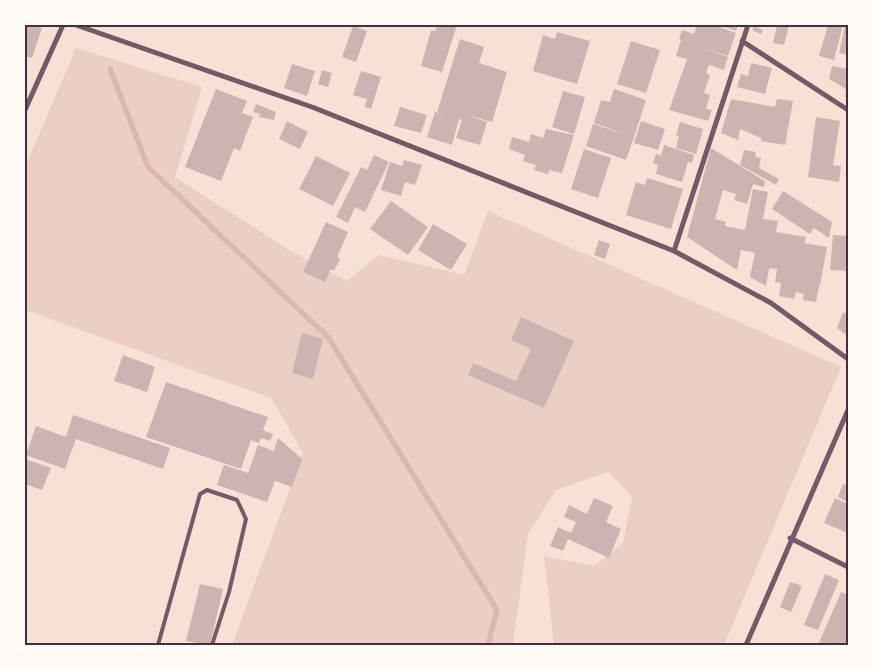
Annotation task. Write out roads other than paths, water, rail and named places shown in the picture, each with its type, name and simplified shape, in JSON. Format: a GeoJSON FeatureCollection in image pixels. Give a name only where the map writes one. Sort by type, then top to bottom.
{"type":"FeatureCollection","features":[{"type":"Feature","properties":{"kind":"street"},"geometry":{"type":"LineString","coordinates":[[25,110],[64,25]]}},
{"type":"Feature","properties":{"kind":"street"},"geometry":{"type":"LineString","coordinates":[[674,251],[748,25]]}},
{"type":"Feature","properties":{"kind":"street"},"geometry":{"type":"LineString","coordinates":[[78,26],[312,107],[674,251],[771,304],[848,359]]}},
{"type":"Feature","properties":{"kind":"street"},"geometry":{"type":"LineString","coordinates":[[742,41],[848,110]]}},
{"type":"Feature","properties":{"kind":"street"},"geometry":{"type":"LineString","coordinates":[[746,645],[790,538],[848,410]]}},
{"type":"Feature","properties":{"kind":"street"},"geometry":{"type":"LineString","coordinates":[[790,538],[848,566]]}},
{"type":"Feature","properties":{"kind":"lane"},"geometry":{"type":"LineString","coordinates":[[158,645],[200,494],[207,490],[237,500],[246,519],[229,592],[212,645]]}},
{"type":"Feature","properties":{"kind":"waterway"},"geometry":{"type":"LineString","coordinates":[[110,69],[148,167],[328,337],[497,610],[488,645]]}}]}
